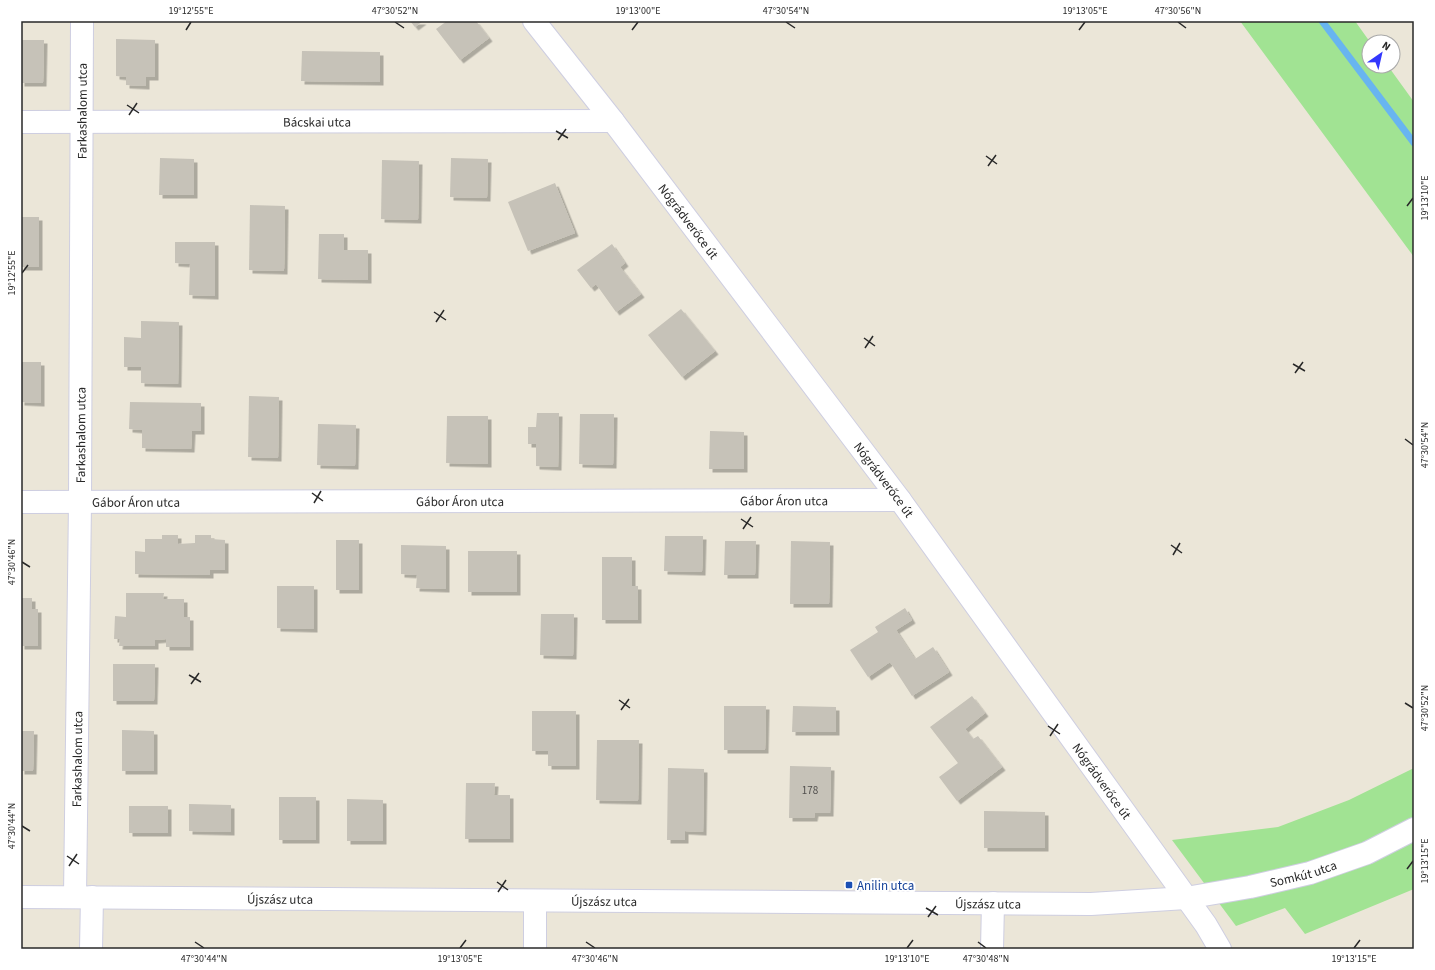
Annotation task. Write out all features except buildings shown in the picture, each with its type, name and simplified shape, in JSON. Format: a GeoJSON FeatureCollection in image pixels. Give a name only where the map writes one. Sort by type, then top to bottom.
{"type":"FeatureCollection","features":[{"type":"Feature","properties":{"kind":"street","name":"Farkashalom utca"},"geometry":{"type":"LineString","coordinates":[[82,21],[80,502],[83,897],[91,949]]}},
{"type":"Feature","properties":{"kind":"street","name":"Nógrádverőce út"},"geometry":{"type":"LineString","coordinates":[[534,21],[613,121],[900,500],[1206,925],[1220,949]]}},
{"type":"Feature","properties":{"kind":"street","name":"Bácskai utca"},"geometry":{"type":"LineString","coordinates":[[21,122],[613,121]]}},
{"type":"Feature","properties":{"kind":"street","name":"Gábor Áron utca"},"geometry":{"type":"LineString","coordinates":[[21,502],[900,500]]}},
{"type":"Feature","properties":{"kind":"street","name":"Somkút utca"},"geometry":{"type":"LineString","coordinates":[[1186,898],[1250,887],[1310,873],[1367,853],[1414,830]]}},
{"type":"Feature","properties":{"kind":"street","name":"Újszász utca"},"geometry":{"type":"LineString","coordinates":[[21,897],[1091,904],[1186,898]]}},
{"type":"Feature","properties":{"kind":"street"},"geometry":{"type":"LineString","coordinates":[[535,901],[535,949]]}},
{"type":"Feature","properties":{"kind":"street"},"geometry":{"type":"LineString","coordinates":[[992,949],[993,903]]}},
{"type":"Feature","properties":{"kind":"green space"},"geometry":{"type":"Polygon","coordinates":[[[1240,21],[1355,21],[1364,34],[1361,34],[1361,74],[1394,74],[1414,102],[1414,257],[1240,21]]]}},
{"type":"Feature","properties":{"kind":"green space"},"geometry":{"type":"Polygon","coordinates":[[[1414,768],[1414,889],[1305,934],[1285,908],[1236,926],[1172,840],[1278,827],[1349,800],[1414,768]]]}},
{"type":"Feature","properties":{"kind":"waterway"},"geometry":{"type":"LineString","coordinates":[[1322,21],[1414,143]]}},
{"type":"Feature","properties":{"kind":"place","name":"Anilin utca"},"geometry":{"type":"Point","coordinates":[849,885]}}]}
